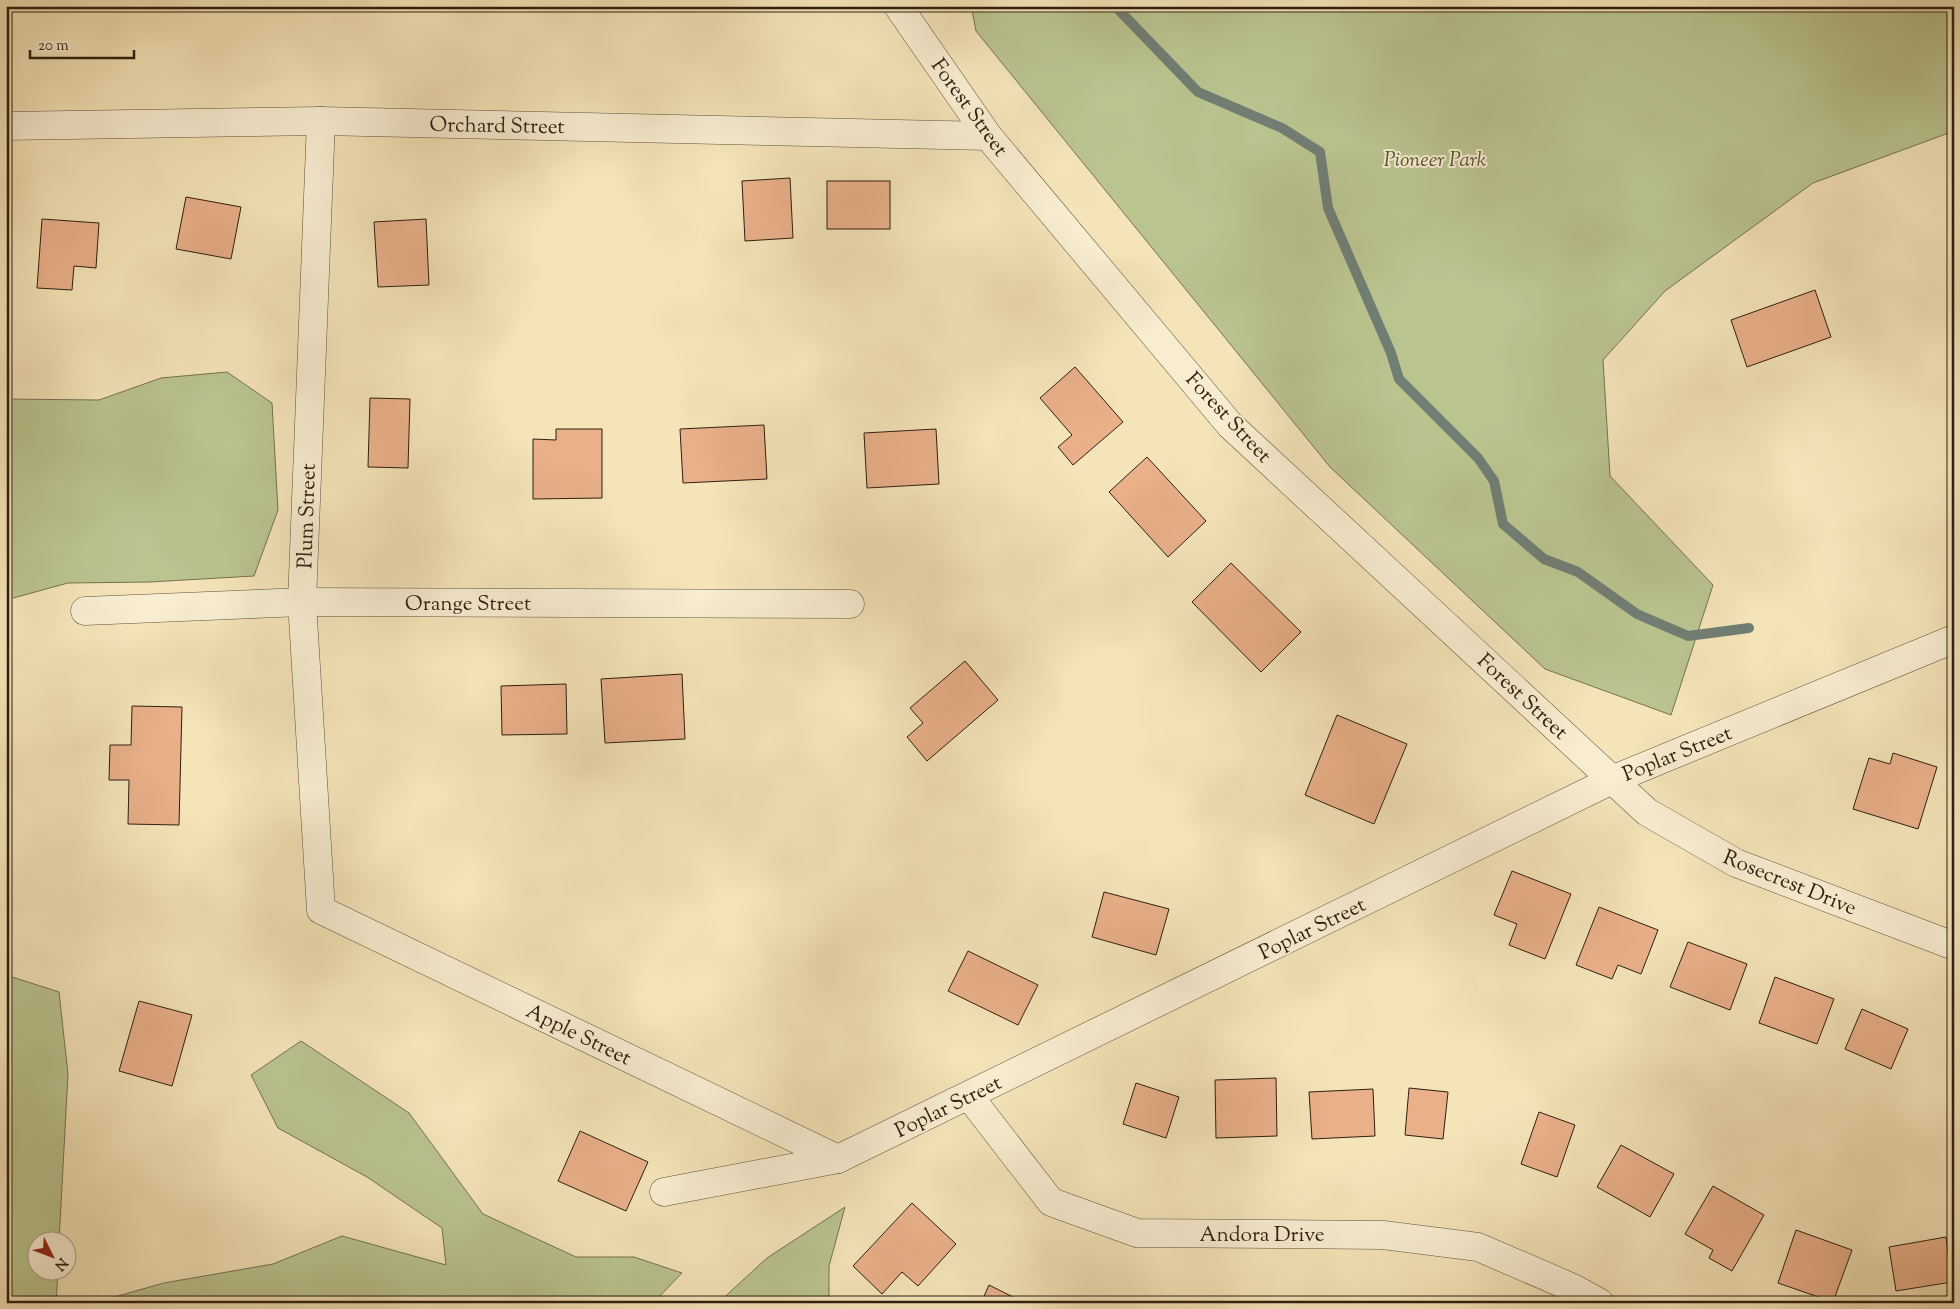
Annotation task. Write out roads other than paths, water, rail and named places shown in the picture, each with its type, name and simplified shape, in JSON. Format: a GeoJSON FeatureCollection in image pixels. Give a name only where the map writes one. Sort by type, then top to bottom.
{"type":"FeatureCollection","features":[{"type":"Feature","properties":{"kind":"street","name":"Forest Street"},"geometry":{"type":"LineString","coordinates":[[898,6],[988,136],[1230,425],[1614,779]]}},
{"type":"Feature","properties":{"kind":"street","name":"Orchard Street"},"geometry":{"type":"LineString","coordinates":[[6,126],[321,121],[988,136]]}},
{"type":"Feature","properties":{"kind":"street","name":"Plum Street"},"geometry":{"type":"LineString","coordinates":[[321,121],[302,602],[321,910]]}},
{"type":"Feature","properties":{"kind":"street","name":"Orange Street"},"geometry":{"type":"LineString","coordinates":[[86,611],[302,602],[850,604]]}},
{"type":"Feature","properties":{"kind":"street","name":"Poplar Street"},"geometry":{"type":"LineString","coordinates":[[664,1192],[838,1159],[1614,779],[1954,639]]}},
{"type":"Feature","properties":{"kind":"street","name":"Rosecrest Drive"},"geometry":{"type":"LineString","coordinates":[[1614,779],[1647,812],[1736,863],[1954,946]]}},
{"type":"Feature","properties":{"kind":"street","name":"Apple Street"},"geometry":{"type":"LineString","coordinates":[[321,910],[838,1159]]}},
{"type":"Feature","properties":{"kind":"street","name":"Andora Drive"},"geometry":{"type":"LineString","coordinates":[[969,1096],[1051,1202],[1137,1233],[1383,1235],[1478,1247],[1573,1288],[1600,1303]]}},
{"type":"Feature","properties":{"kind":"waterway"},"geometry":{"type":"LineString","coordinates":[[1115,6],[1198,92],[1282,128],[1320,152],[1328,208],[1391,353],[1399,379],[1478,458],[1494,481],[1503,524],[1544,559],[1578,572],[1637,614],[1688,636],[1749,628]]}},
{"type":"Feature","properties":{"kind":"park label","name":"Pioneer Park"},"geometry":{"type":"Point","coordinates":[1435,159]}}]}
